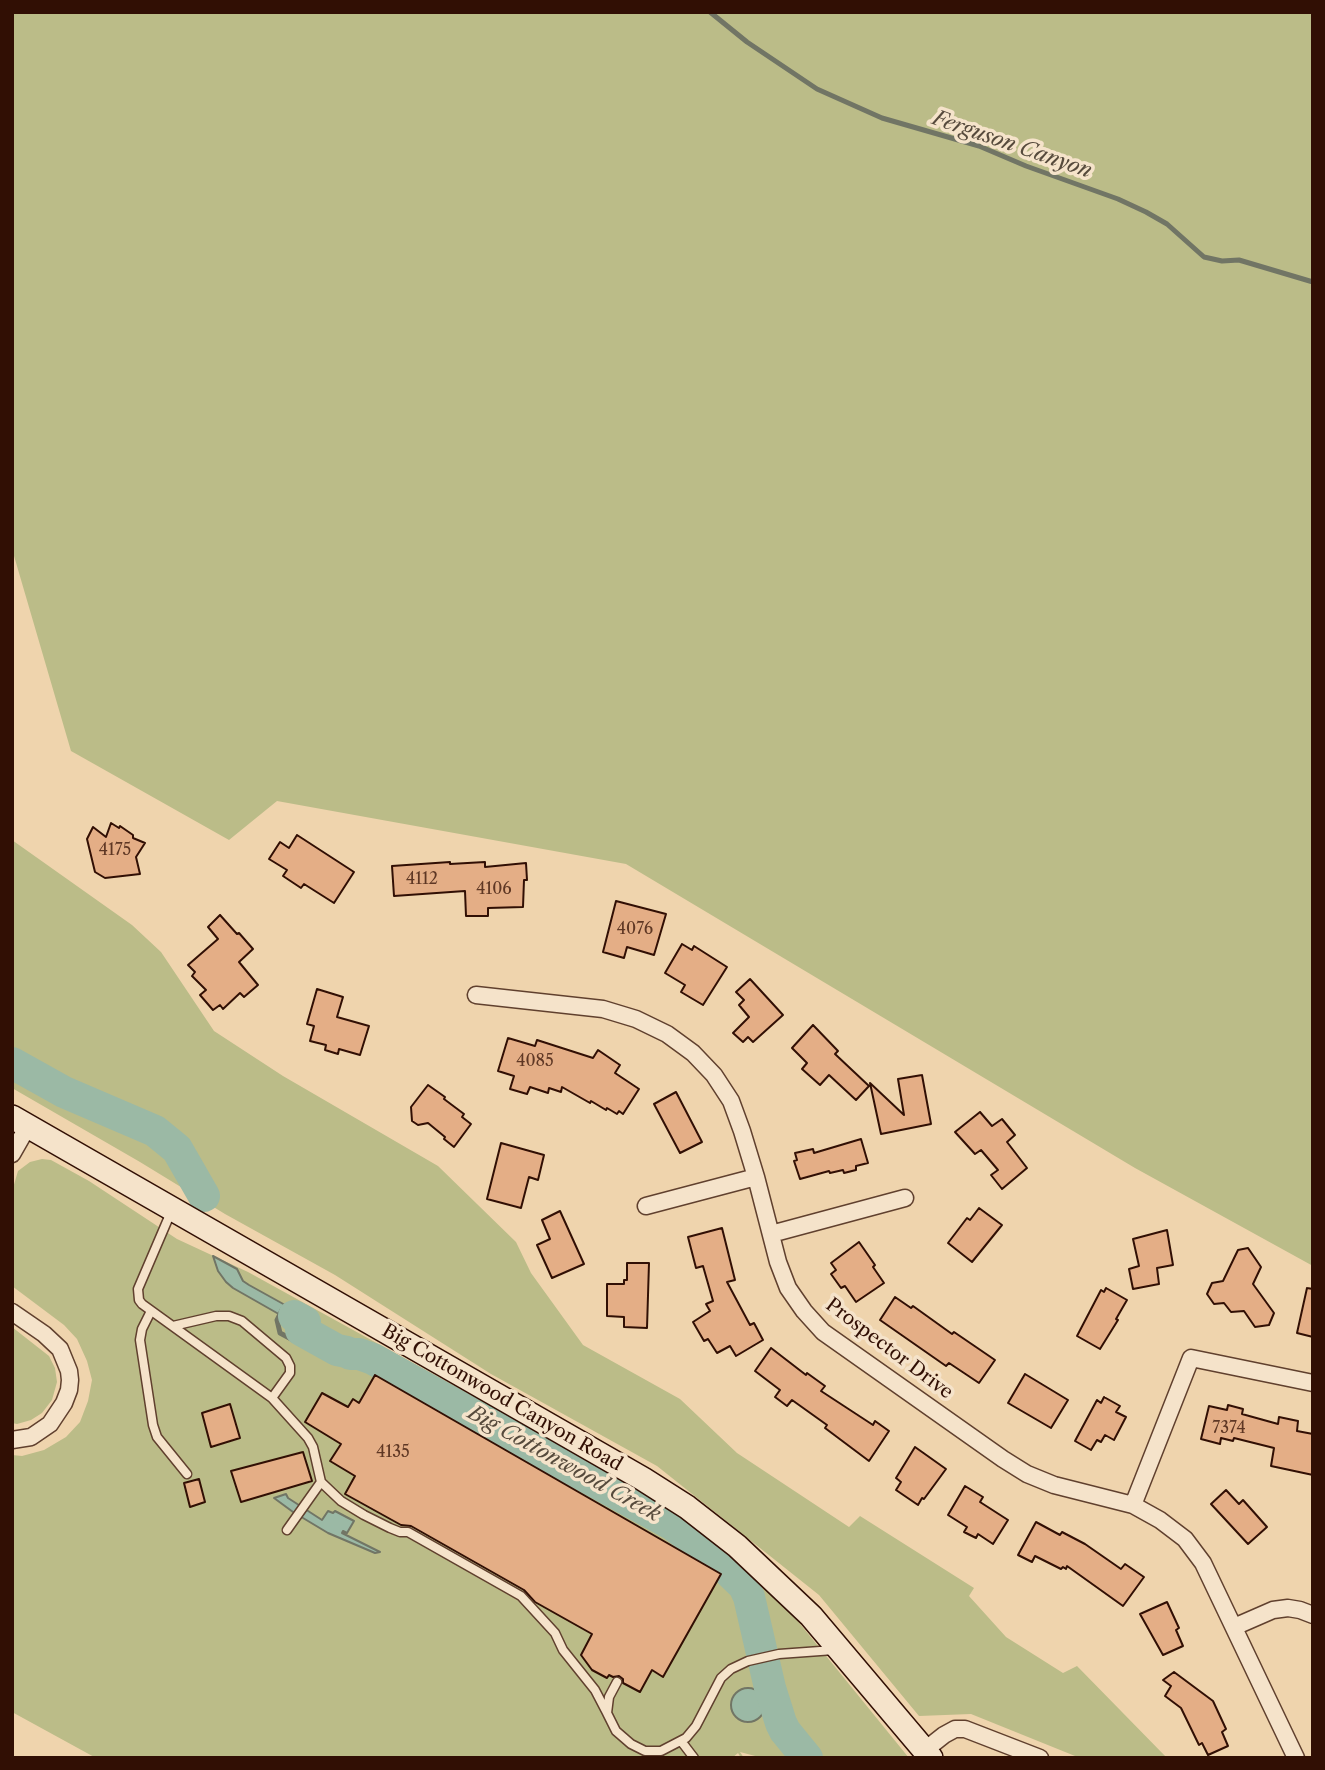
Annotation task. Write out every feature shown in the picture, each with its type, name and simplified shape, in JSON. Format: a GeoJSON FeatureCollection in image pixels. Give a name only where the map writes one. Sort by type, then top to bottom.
{"type":"FeatureCollection","features":[{"type":"Feature","properties":{"kind":"main road","name":"Big Cottonwood Canyon Road"},"geometry":{"type":"LineString","coordinates":[[20,1122],[631,1472],[687,1507],[737,1546],[811,1616],[928,1754]]}},
{"type":"Feature","properties":{"kind":"street","name":"Prospector Drive"},"geometry":{"type":"LineString","coordinates":[[476,995],[603,1009],[636,1019],[667,1034],[693,1053],[714,1075],[731,1101],[756,1177],[778,1262],[788,1288],[804,1311],[823,1332],[1027,1474],[1054,1485],[1133,1505],[1160,1520],[1185,1539],[1203,1563],[1296,1758]]}},
{"type":"Feature","properties":{"kind":"street"},"geometry":{"type":"LineString","coordinates":[[12,1154],[20,1122]]}},
{"type":"Feature","properties":{"kind":"street"},"geometry":{"type":"LineString","coordinates":[[646,1206],[756,1177]]}},
{"type":"Feature","properties":{"kind":"street"},"geometry":{"type":"LineString","coordinates":[[771,1234],[905,1198]]}},
{"type":"Feature","properties":{"kind":"street"},"geometry":{"type":"LineString","coordinates":[[12,1312],[44,1334],[60,1349],[70,1380],[64,1403],[50,1424],[32,1437],[12,1440]]}},
{"type":"Feature","properties":{"kind":"street"},"geometry":{"type":"LineString","coordinates":[[1133,1505],[1191,1358],[1313,1383]]}},
{"type":"Feature","properties":{"kind":"street"},"geometry":{"type":"LineString","coordinates":[[1234,1627],[1273,1610],[1288,1608],[1313,1615]]}},
{"type":"Feature","properties":{"kind":"street"},"geometry":{"type":"LineString","coordinates":[[928,1754],[944,1735],[955,1729],[965,1729],[1040,1758]]}},
{"type":"Feature","properties":{"kind":"lane"},"geometry":{"type":"LineString","coordinates":[[173,1210],[138,1289],[139,1300],[271,1398],[308,1437],[321,1482],[341,1502],[390,1528],[408,1532],[521,1596],[555,1633],[563,1650],[595,1690],[617,1731],[631,1744],[645,1751],[661,1751],[686,1738],[696,1726],[721,1678],[731,1669],[748,1661],[779,1654],[841,1650]]}},
{"type":"Feature","properties":{"kind":"lane"},"geometry":{"type":"LineString","coordinates":[[151,1311],[140,1340],[153,1425],[157,1437],[187,1474]]}},
{"type":"Feature","properties":{"kind":"lane"},"geometry":{"type":"LineString","coordinates":[[173,1326],[216,1316],[229,1316],[242,1321],[286,1357],[290,1366],[290,1373],[271,1398]]}},
{"type":"Feature","properties":{"kind":"lane"},"geometry":{"type":"LineString","coordinates":[[287,1530],[321,1482]]}},
{"type":"Feature","properties":{"kind":"lane"},"geometry":{"type":"LineString","coordinates":[[607,1713],[609,1697],[617,1682]]}},
{"type":"Feature","properties":{"kind":"lane"},"geometry":{"type":"LineString","coordinates":[[681,1741],[694,1758]]}},
{"type":"Feature","properties":{"kind":"green space"},"geometry":{"type":"Polygon","coordinates":[[[12,12],[1313,12],[1313,1266],[1135,1168],[626,864],[277,801],[229,840],[71,751],[12,549],[12,12]]]}},
{"type":"Feature","properties":{"kind":"green space"},"geometry":{"type":"Polygon","coordinates":[[[12,840],[132,925],[161,952],[214,1031],[283,1076],[438,1166],[516,1242],[531,1273],[583,1345],[680,1399],[737,1453],[849,1527],[860,1516],[974,1588],[969,1596],[1006,1637],[1063,1673],[1077,1666],[1167,1758],[1080,1758],[971,1714],[919,1716],[819,1595],[657,1466],[491,1374],[335,1275],[225,1214],[12,1088],[12,840]]]}},
{"type":"Feature","properties":{"kind":"green space"},"geometry":{"type":"Polygon","coordinates":[[[51,1160],[89,1181],[177,1239],[248,1272],[614,1474],[734,1557],[788,1609],[909,1758],[758,1758],[740,1752],[744,1758],[738,1753],[732,1758],[96,1758],[12,1712],[12,1455],[22,1456],[44,1450],[66,1437],[80,1422],[92,1380],[77,1339],[64,1325],[12,1286],[13,1188],[18,1171],[30,1162],[51,1160]],[[237,1269],[233,1288],[291,1321],[288,1327],[309,1338],[307,1342],[315,1346],[325,1328],[243,1281],[237,1269]],[[286,1494],[275,1498],[328,1533],[375,1553],[379,1552],[342,1533],[354,1521],[335,1511],[322,1520],[286,1494]],[[746,1688],[732,1697],[731,1708],[736,1718],[746,1723],[761,1717],[746,1688]]]}},
{"type":"Feature","properties":{"kind":"green space"},"geometry":{"type":"Polygon","coordinates":[[[12,1327],[49,1356],[55,1368],[57,1382],[52,1400],[42,1413],[17,1424],[12,1423],[12,1327]]]}},
{"type":"Feature","properties":{"kind":"shaded area"},"geometry":{"type":"Polygon","coordinates":[[[213,1256],[237,1269],[243,1281],[249,1285],[325,1328],[315,1347],[306,1342],[308,1338],[288,1327],[291,1321],[226,1282],[218,1271],[213,1256]]]}},
{"type":"Feature","properties":{"kind":"shaded area"},"geometry":{"type":"Polygon","coordinates":[[[286,1494],[322,1520],[328,1511],[335,1511],[354,1521],[347,1533],[342,1533],[380,1552],[375,1553],[328,1533],[274,1498],[286,1494]]]}},
{"type":"Feature","properties":{"kind":"shaded area"},"geometry":{"type":"Polygon","coordinates":[[[748,1688],[760,1693],[765,1705],[760,1717],[748,1722],[736,1717],[731,1705],[736,1693],[748,1688]]]}},
{"type":"Feature","properties":{"kind":"building"},"geometry":{"type":"Polygon","coordinates":[[[111,823],[145,843],[136,857],[140,874],[105,878],[95,872],[87,839],[93,827],[106,837],[111,823]]]}},
{"type":"Feature","properties":{"kind":"building"},"geometry":{"type":"Polygon","coordinates":[[[297,835],[354,872],[334,903],[304,884],[301,888],[283,876],[287,870],[269,859],[280,842],[289,848],[297,835]]]}},
{"type":"Feature","properties":{"kind":"building"},"geometry":{"type":"Polygon","coordinates":[[[485,862],[485,867],[526,863],[527,880],[524,880],[523,907],[488,908],[488,916],[466,916],[465,891],[394,896],[392,866],[485,862]]]}},
{"type":"Feature","properties":{"kind":"building"},"geometry":{"type":"Polygon","coordinates":[[[616,901],[666,914],[654,955],[627,947],[624,958],[603,952],[616,901]]]}},
{"type":"Feature","properties":{"kind":"building"},"geometry":{"type":"Polygon","coordinates":[[[220,915],[253,949],[239,962],[258,985],[244,997],[240,993],[223,1009],[220,1005],[213,1010],[200,995],[206,990],[192,976],[195,972],[188,965],[218,939],[208,927],[220,915]]]}},
{"type":"Feature","properties":{"kind":"building"},"geometry":{"type":"Polygon","coordinates":[[[682,944],[692,950],[694,946],[727,967],[703,1005],[681,992],[685,985],[665,973],[682,944]]]}},
{"type":"Feature","properties":{"kind":"building"},"geometry":{"type":"Polygon","coordinates":[[[750,979],[783,1015],[753,1042],[748,1037],[743,1042],[733,1033],[749,1017],[739,1005],[744,1000],[736,992],[750,979]]]}},
{"type":"Feature","properties":{"kind":"building"},"geometry":{"type":"Polygon","coordinates":[[[317,989],[343,997],[337,1017],[369,1026],[360,1055],[339,1049],[338,1054],[325,1050],[326,1045],[310,1041],[314,1026],[307,1024],[317,989]]]}},
{"type":"Feature","properties":{"kind":"building"},"geometry":{"type":"Polygon","coordinates":[[[813,1025],[838,1051],[835,1054],[869,1086],[856,1100],[829,1075],[820,1085],[802,1069],[807,1063],[792,1048],[813,1025]]]}},
{"type":"Feature","properties":{"kind":"building"},"geometry":{"type":"Polygon","coordinates":[[[508,1038],[535,1046],[537,1040],[593,1058],[598,1050],[620,1065],[615,1073],[639,1089],[623,1114],[619,1111],[617,1114],[562,1087],[561,1092],[549,1088],[548,1093],[530,1087],[527,1094],[510,1089],[514,1076],[498,1071],[508,1038]]]}},
{"type":"Feature","properties":{"kind":"building"},"geometry":{"type":"Polygon","coordinates":[[[922,1075],[931,1124],[881,1134],[870,1083],[904,1115],[898,1079],[922,1075]]]}},
{"type":"Feature","properties":{"kind":"building"},"geometry":{"type":"Polygon","coordinates":[[[428,1085],[464,1114],[462,1117],[471,1124],[454,1147],[428,1123],[418,1125],[412,1121],[411,1107],[428,1085]]]}},
{"type":"Feature","properties":{"kind":"building"},"geometry":{"type":"Polygon","coordinates":[[[676,1092],[702,1142],[680,1153],[654,1104],[676,1092]]]}},
{"type":"Feature","properties":{"kind":"building"},"geometry":{"type":"Polygon","coordinates":[[[980,1112],[992,1126],[1002,1119],[1015,1135],[1007,1142],[1027,1168],[1002,1189],[991,1175],[998,1170],[981,1150],[975,1154],[955,1132],[980,1112]]]}},
{"type":"Feature","properties":{"kind":"building"},"geometry":{"type":"Polygon","coordinates":[[[861,1139],[868,1163],[844,1173],[843,1170],[829,1171],[800,1179],[794,1161],[797,1160],[795,1153],[813,1149],[814,1153],[861,1139]]]}},
{"type":"Feature","properties":{"kind":"building"},"geometry":{"type":"Polygon","coordinates":[[[501,1143],[544,1155],[538,1180],[529,1177],[521,1208],[487,1199],[501,1143]]]}},
{"type":"Feature","properties":{"kind":"building"},"geometry":{"type":"Polygon","coordinates":[[[979,1208],[1002,1225],[972,1262],[948,1243],[967,1218],[970,1220],[979,1208]]]}},
{"type":"Feature","properties":{"kind":"building"},"geometry":{"type":"Polygon","coordinates":[[[560,1211],[584,1264],[552,1278],[537,1245],[550,1239],[542,1220],[560,1211]]]}},
{"type":"Feature","properties":{"kind":"building"},"geometry":{"type":"Polygon","coordinates":[[[722,1228],[735,1280],[727,1282],[750,1325],[754,1323],[763,1340],[736,1356],[730,1346],[717,1353],[708,1339],[704,1341],[693,1322],[710,1311],[706,1304],[713,1301],[703,1266],[696,1268],[688,1237],[722,1228]]]}},
{"type":"Feature","properties":{"kind":"building"},"geometry":{"type":"Polygon","coordinates":[[[1167,1230],[1173,1265],[1157,1268],[1159,1284],[1133,1289],[1129,1269],[1139,1266],[1133,1239],[1167,1230]]]}},
{"type":"Feature","properties":{"kind":"building"},"geometry":{"type":"Polygon","coordinates":[[[859,1242],[884,1283],[856,1302],[845,1286],[841,1288],[831,1274],[836,1270],[831,1263],[859,1242]]]}},
{"type":"Feature","properties":{"kind":"building"},"geometry":{"type":"Polygon","coordinates":[[[1248,1248],[1261,1267],[1253,1284],[1274,1313],[1269,1325],[1255,1327],[1244,1311],[1231,1312],[1224,1303],[1214,1304],[1207,1294],[1212,1283],[1223,1281],[1238,1250],[1248,1248]]]}},
{"type":"Feature","properties":{"kind":"building"},"geometry":{"type":"Polygon","coordinates":[[[627,1263],[649,1263],[647,1328],[624,1327],[624,1317],[607,1316],[607,1284],[624,1284],[624,1280],[627,1280],[627,1263]]]}},
{"type":"Feature","properties":{"kind":"building"},"geometry":{"type":"Polygon","coordinates":[[[1106,1288],[1127,1300],[1100,1349],[1077,1336],[1101,1290],[1104,1292],[1106,1288]]]}},
{"type":"Feature","properties":{"kind":"building"},"geometry":{"type":"Polygon","coordinates":[[[1307,1288],[1313,1289],[1313,1337],[1297,1333],[1307,1288]]]}},
{"type":"Feature","properties":{"kind":"building"},"geometry":{"type":"Polygon","coordinates":[[[895,1297],[995,1360],[979,1383],[949,1363],[946,1366],[880,1320],[895,1297]]]}},
{"type":"Feature","properties":{"kind":"building"},"geometry":{"type":"Polygon","coordinates":[[[771,1348],[825,1386],[821,1391],[873,1425],[875,1421],[889,1431],[869,1461],[825,1428],[827,1425],[792,1400],[787,1406],[775,1397],[780,1390],[755,1371],[771,1348]]]}},
{"type":"Feature","properties":{"kind":"building"},"geometry":{"type":"Polygon","coordinates":[[[1025,1374],[1068,1400],[1051,1428],[1008,1403],[1025,1374]]]}},
{"type":"Feature","properties":{"kind":"building"},"geometry":{"type":"Polygon","coordinates":[[[375,1375],[721,1574],[663,1677],[652,1670],[640,1692],[623,1683],[619,1676],[609,1675],[607,1678],[592,1670],[581,1655],[592,1634],[535,1602],[524,1590],[411,1526],[401,1525],[345,1494],[355,1476],[330,1461],[341,1444],[305,1422],[322,1393],[348,1407],[353,1399],[359,1403],[375,1375]]]}},
{"type":"Feature","properties":{"kind":"building"},"geometry":{"type":"Polygon","coordinates":[[[1104,1397],[1120,1406],[1116,1412],[1126,1417],[1114,1440],[1105,1435],[1101,1442],[1097,1440],[1091,1450],[1075,1441],[1097,1400],[1101,1403],[1104,1397]]]}},
{"type":"Feature","properties":{"kind":"building"},"geometry":{"type":"Polygon","coordinates":[[[230,1404],[240,1438],[211,1447],[202,1413],[230,1404]]]}},
{"type":"Feature","properties":{"kind":"building"},"geometry":{"type":"Polygon","coordinates":[[[1228,1405],[1243,1409],[1242,1414],[1278,1424],[1279,1417],[1298,1421],[1297,1431],[1313,1434],[1313,1475],[1271,1466],[1274,1448],[1234,1438],[1233,1441],[1221,1438],[1220,1444],[1201,1439],[1209,1406],[1227,1410],[1228,1405]]]}},
{"type":"Feature","properties":{"kind":"building"},"geometry":{"type":"Polygon","coordinates":[[[915,1447],[946,1469],[918,1505],[896,1490],[901,1482],[896,1478],[915,1447]]]}},
{"type":"Feature","properties":{"kind":"building"},"geometry":{"type":"Polygon","coordinates":[[[303,1452],[312,1481],[241,1502],[231,1471],[303,1452]]]}},
{"type":"Feature","properties":{"kind":"building"},"geometry":{"type":"Polygon","coordinates":[[[199,1479],[205,1502],[190,1507],[184,1483],[199,1479]]]}},
{"type":"Feature","properties":{"kind":"building"},"geometry":{"type":"Polygon","coordinates":[[[965,1486],[983,1497],[980,1502],[1008,1520],[993,1544],[978,1534],[976,1538],[964,1532],[967,1527],[948,1515],[965,1486]]]}},
{"type":"Feature","properties":{"kind":"building"},"geometry":{"type":"Polygon","coordinates":[[[1226,1490],[1239,1504],[1243,1500],[1267,1527],[1248,1544],[1211,1504],[1226,1490]]]}},
{"type":"Feature","properties":{"kind":"building"},"geometry":{"type":"Polygon","coordinates":[[[1036,1522],[1085,1544],[1121,1569],[1125,1564],[1144,1577],[1123,1606],[1067,1566],[1066,1569],[1061,1569],[1035,1556],[1032,1562],[1018,1555],[1036,1522]]]}},
{"type":"Feature","properties":{"kind":"building"},"geometry":{"type":"Polygon","coordinates":[[[1167,1602],[1179,1628],[1176,1630],[1183,1646],[1163,1655],[1140,1614],[1167,1602]]]}},
{"type":"Feature","properties":{"kind":"building"},"geometry":{"type":"Polygon","coordinates":[[[1174,1672],[1213,1701],[1226,1729],[1222,1732],[1228,1746],[1208,1755],[1202,1743],[1199,1745],[1181,1708],[1165,1696],[1171,1686],[1163,1680],[1174,1672]]]}},
{"type":"Feature","properties":{"kind":"waterway","name":"Ferguson Canyon"},"geometry":{"type":"LineString","coordinates":[[710,12],[747,42],[817,89],[882,118],[979,146],[1118,199],[1167,224],[1204,257],[1222,261],[1239,260],[1313,282]]}},
{"type":"Feature","properties":{"kind":"waterway","name":"Big Cottonwood Creek"},"geometry":{"type":"LineString","coordinates":[[12,1063],[64,1092],[155,1131],[177,1149],[204,1196]]}},
{"type":"Feature","properties":{"kind":"waterway"},"geometry":{"type":"LineString","coordinates":[[282,1310],[277,1320],[280,1333],[295,1341]]}},
{"type":"Feature","properties":{"kind":"waterway","name":"Big Cottonwood Creek"},"geometry":{"type":"LineString","coordinates":[[294,1316],[305,1322],[301,1330],[337,1350],[373,1359],[673,1525],[711,1554],[744,1586],[781,1723],[807,1758]]}},
{"type":"Feature","properties":{"kind":"waterway"},"geometry":{"type":"LineString","coordinates":[[317,1329],[373,1359]]}},
{"type":"Feature","properties":{"kind":"waterway"},"geometry":{"type":"LineString","coordinates":[[301,1330],[295,1341],[313,1350],[338,1350]]}}]}
